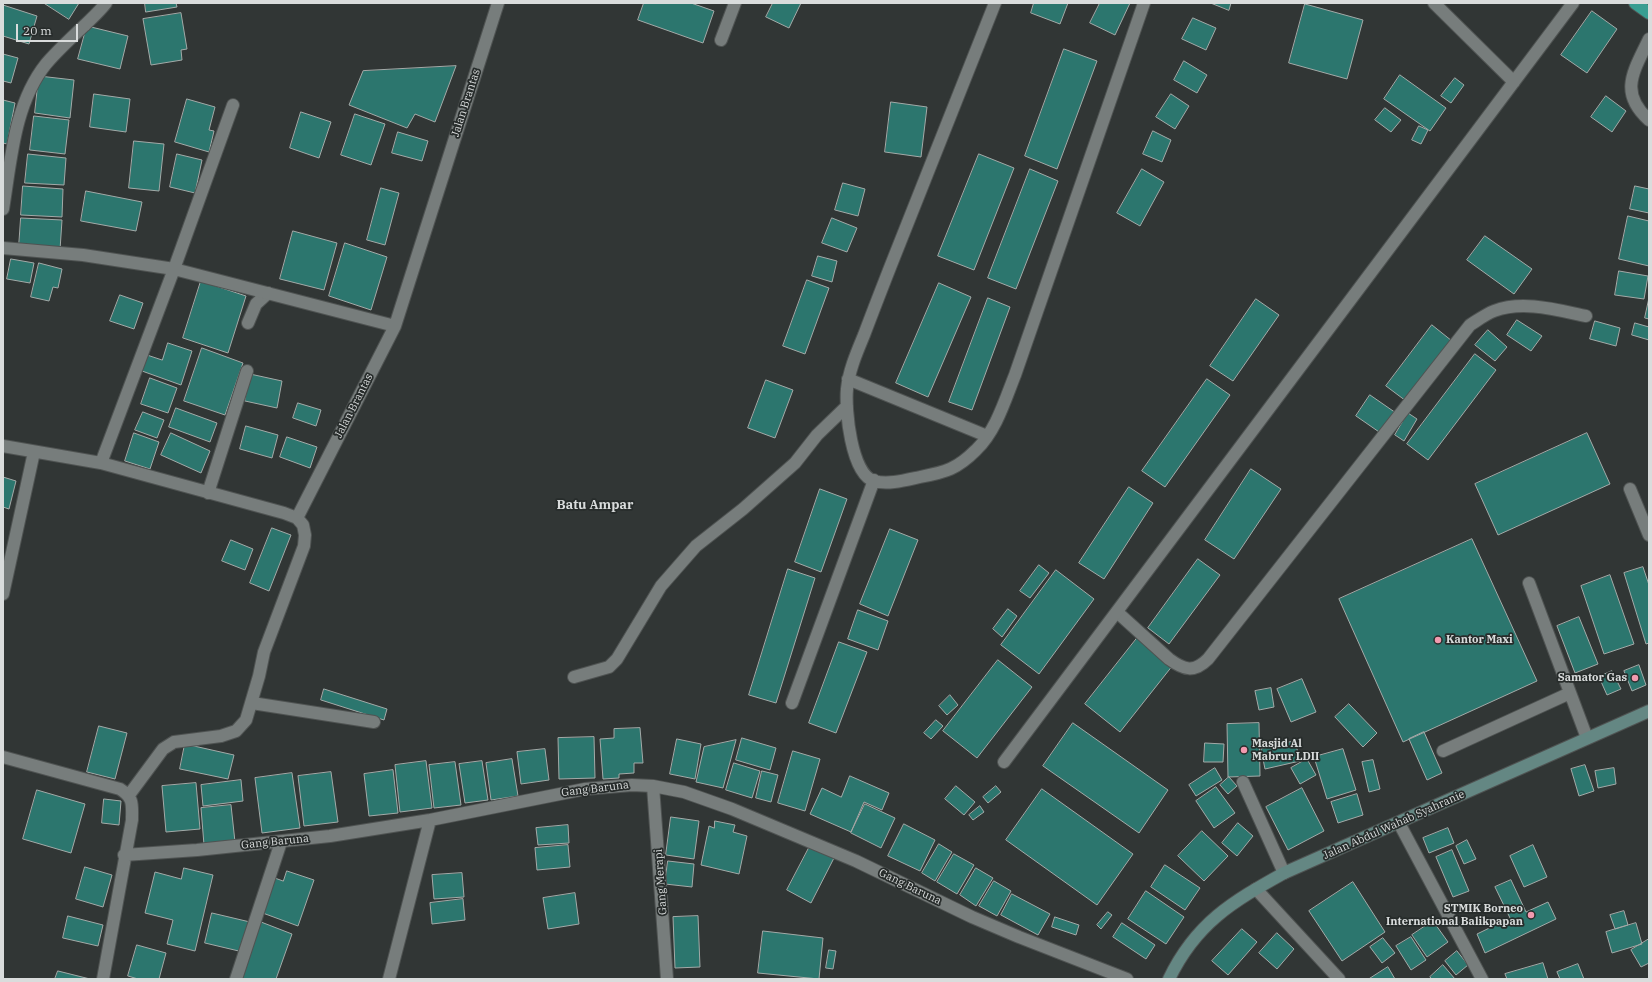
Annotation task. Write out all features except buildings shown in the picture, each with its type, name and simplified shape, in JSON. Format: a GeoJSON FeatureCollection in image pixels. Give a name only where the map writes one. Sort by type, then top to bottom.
{"type":"FeatureCollection","features":[{"type":"Feature","properties":{"kind":"highway"},"geometry":{"type":"LineString","coordinates":[[1635,3],[1649,13]]}},
{"type":"Feature","properties":{"kind":"main road","name":"Jalan Abdul Wahab Syahranie"},"geometry":{"type":"LineString","coordinates":[[1170,979],[1179,959],[1208,923],[1230,905],[1284,873],[1649,711]]}},
{"type":"Feature","properties":{"kind":"street"},"geometry":{"type":"LineString","coordinates":[[3,209],[15,134],[21,114],[34,82],[56,53],[106,3]]}},
{"type":"Feature","properties":{"kind":"street","name":"Jalan Brantas"},"geometry":{"type":"LineString","coordinates":[[297,518],[395,326],[498,3]]}},
{"type":"Feature","properties":{"kind":"street"},"geometry":{"type":"LineString","coordinates":[[721,40],[735,3]]}},
{"type":"Feature","properties":{"kind":"street"},"geometry":{"type":"LineString","coordinates":[[995,3],[868,322],[848,379],[846,391],[847,406],[853,450],[864,473],[874,480],[894,482],[948,471],[967,459],[977,450],[987,436],[1004,404],[1015,375],[1144,3]]}},
{"type":"Feature","properties":{"kind":"street"},"geometry":{"type":"LineString","coordinates":[[1434,3],[1514,82]]}},
{"type":"Feature","properties":{"kind":"street"},"geometry":{"type":"LineString","coordinates":[[1004,762],[1573,3]]}},
{"type":"Feature","properties":{"kind":"street"},"geometry":{"type":"LineString","coordinates":[[1649,39],[1635,70],[1631,88],[1633,102],[1649,120]]}},
{"type":"Feature","properties":{"kind":"street"},"geometry":{"type":"LineString","coordinates":[[101,463],[174,269],[232,105]]}},
{"type":"Feature","properties":{"kind":"street"},"geometry":{"type":"LineString","coordinates":[[3,248],[83,255],[174,269],[395,326]]}},
{"type":"Feature","properties":{"kind":"street"},"geometry":{"type":"LineString","coordinates":[[248,323],[256,304],[268,293]]}},
{"type":"Feature","properties":{"kind":"street"},"geometry":{"type":"LineString","coordinates":[[1117,612],[1178,666],[1192,668],[1201,666],[1208,660],[1470,325],[1494,311],[1521,306],[1586,316]]}},
{"type":"Feature","properties":{"kind":"street"},"geometry":{"type":"LineString","coordinates":[[208,493],[247,371]]}},
{"type":"Feature","properties":{"kind":"street"},"geometry":{"type":"LineString","coordinates":[[848,379],[987,436]]}},
{"type":"Feature","properties":{"kind":"street"},"geometry":{"type":"LineString","coordinates":[[574,677],[609,667],[617,659],[661,586],[696,546],[743,509],[795,463],[817,435],[847,406]]}},
{"type":"Feature","properties":{"kind":"street"},"geometry":{"type":"LineString","coordinates":[[3,446],[101,463],[264,507],[297,518],[303,525],[305,535],[304,546],[264,652],[252,703],[246,720],[236,731],[221,736],[174,742],[163,749],[129,795]]}},
{"type":"Feature","properties":{"kind":"street"},"geometry":{"type":"LineString","coordinates":[[3,594],[34,452]]}},
{"type":"Feature","properties":{"kind":"street"},"geometry":{"type":"LineString","coordinates":[[792,703],[874,480]]}},
{"type":"Feature","properties":{"kind":"street"},"geometry":{"type":"LineString","coordinates":[[1630,489],[1649,535]]}},
{"type":"Feature","properties":{"kind":"street"},"geometry":{"type":"LineString","coordinates":[[1529,583],[1587,738]]}},
{"type":"Feature","properties":{"kind":"street"},"geometry":{"type":"LineString","coordinates":[[1443,751],[1570,693]]}},
{"type":"Feature","properties":{"kind":"street"},"geometry":{"type":"LineString","coordinates":[[252,703],[374,722]]}},
{"type":"Feature","properties":{"kind":"street"},"geometry":{"type":"LineString","coordinates":[[3,757],[120,789],[129,795],[132,806],[132,820],[124,855],[103,979]]}},
{"type":"Feature","properties":{"kind":"street"},"geometry":{"type":"LineString","coordinates":[[1243,782],[1284,873]]}},
{"type":"Feature","properties":{"kind":"street","name":"Gang Baruna"},"geometry":{"type":"LineString","coordinates":[[124,855],[281,842],[330,836],[430,820],[585,789],[612,786],[653,786],[684,792],[732,809],[856,861],[979,920],[1127,979]]}},
{"type":"Feature","properties":{"kind":"street","name":"Gang Merapi"},"geometry":{"type":"LineString","coordinates":[[653,786],[667,979]]}},
{"type":"Feature","properties":{"kind":"street"},"geometry":{"type":"LineString","coordinates":[[389,979],[430,820]]}},
{"type":"Feature","properties":{"kind":"street"},"geometry":{"type":"LineString","coordinates":[[1399,823],[1482,979]]}},
{"type":"Feature","properties":{"kind":"street"},"geometry":{"type":"LineString","coordinates":[[236,979],[281,842]]}},
{"type":"Feature","properties":{"kind":"street"},"geometry":{"type":"LineString","coordinates":[[1256,889],[1340,979]]}},
{"type":"Feature","properties":{"kind":"place","name":"Kantor Maxi"},"geometry":{"type":"Point","coordinates":[1438,640]}},
{"type":"Feature","properties":{"kind":"place","name":"Samator Gas"},"geometry":{"type":"Point","coordinates":[1635,678]}},
{"type":"Feature","properties":{"kind":"place","name":"Masjid Al Mabrur LDII"},"geometry":{"type":"Point","coordinates":[1244,750]}},
{"type":"Feature","properties":{"kind":"place","name":"STMIK Borneo International Balikpapan"},"geometry":{"type":"Point","coordinates":[1531,915]}},
{"type":"Feature","properties":{"kind":"district","name":"Batu Ampar"},"geometry":{"type":"Point","coordinates":[595,505]}}]}
